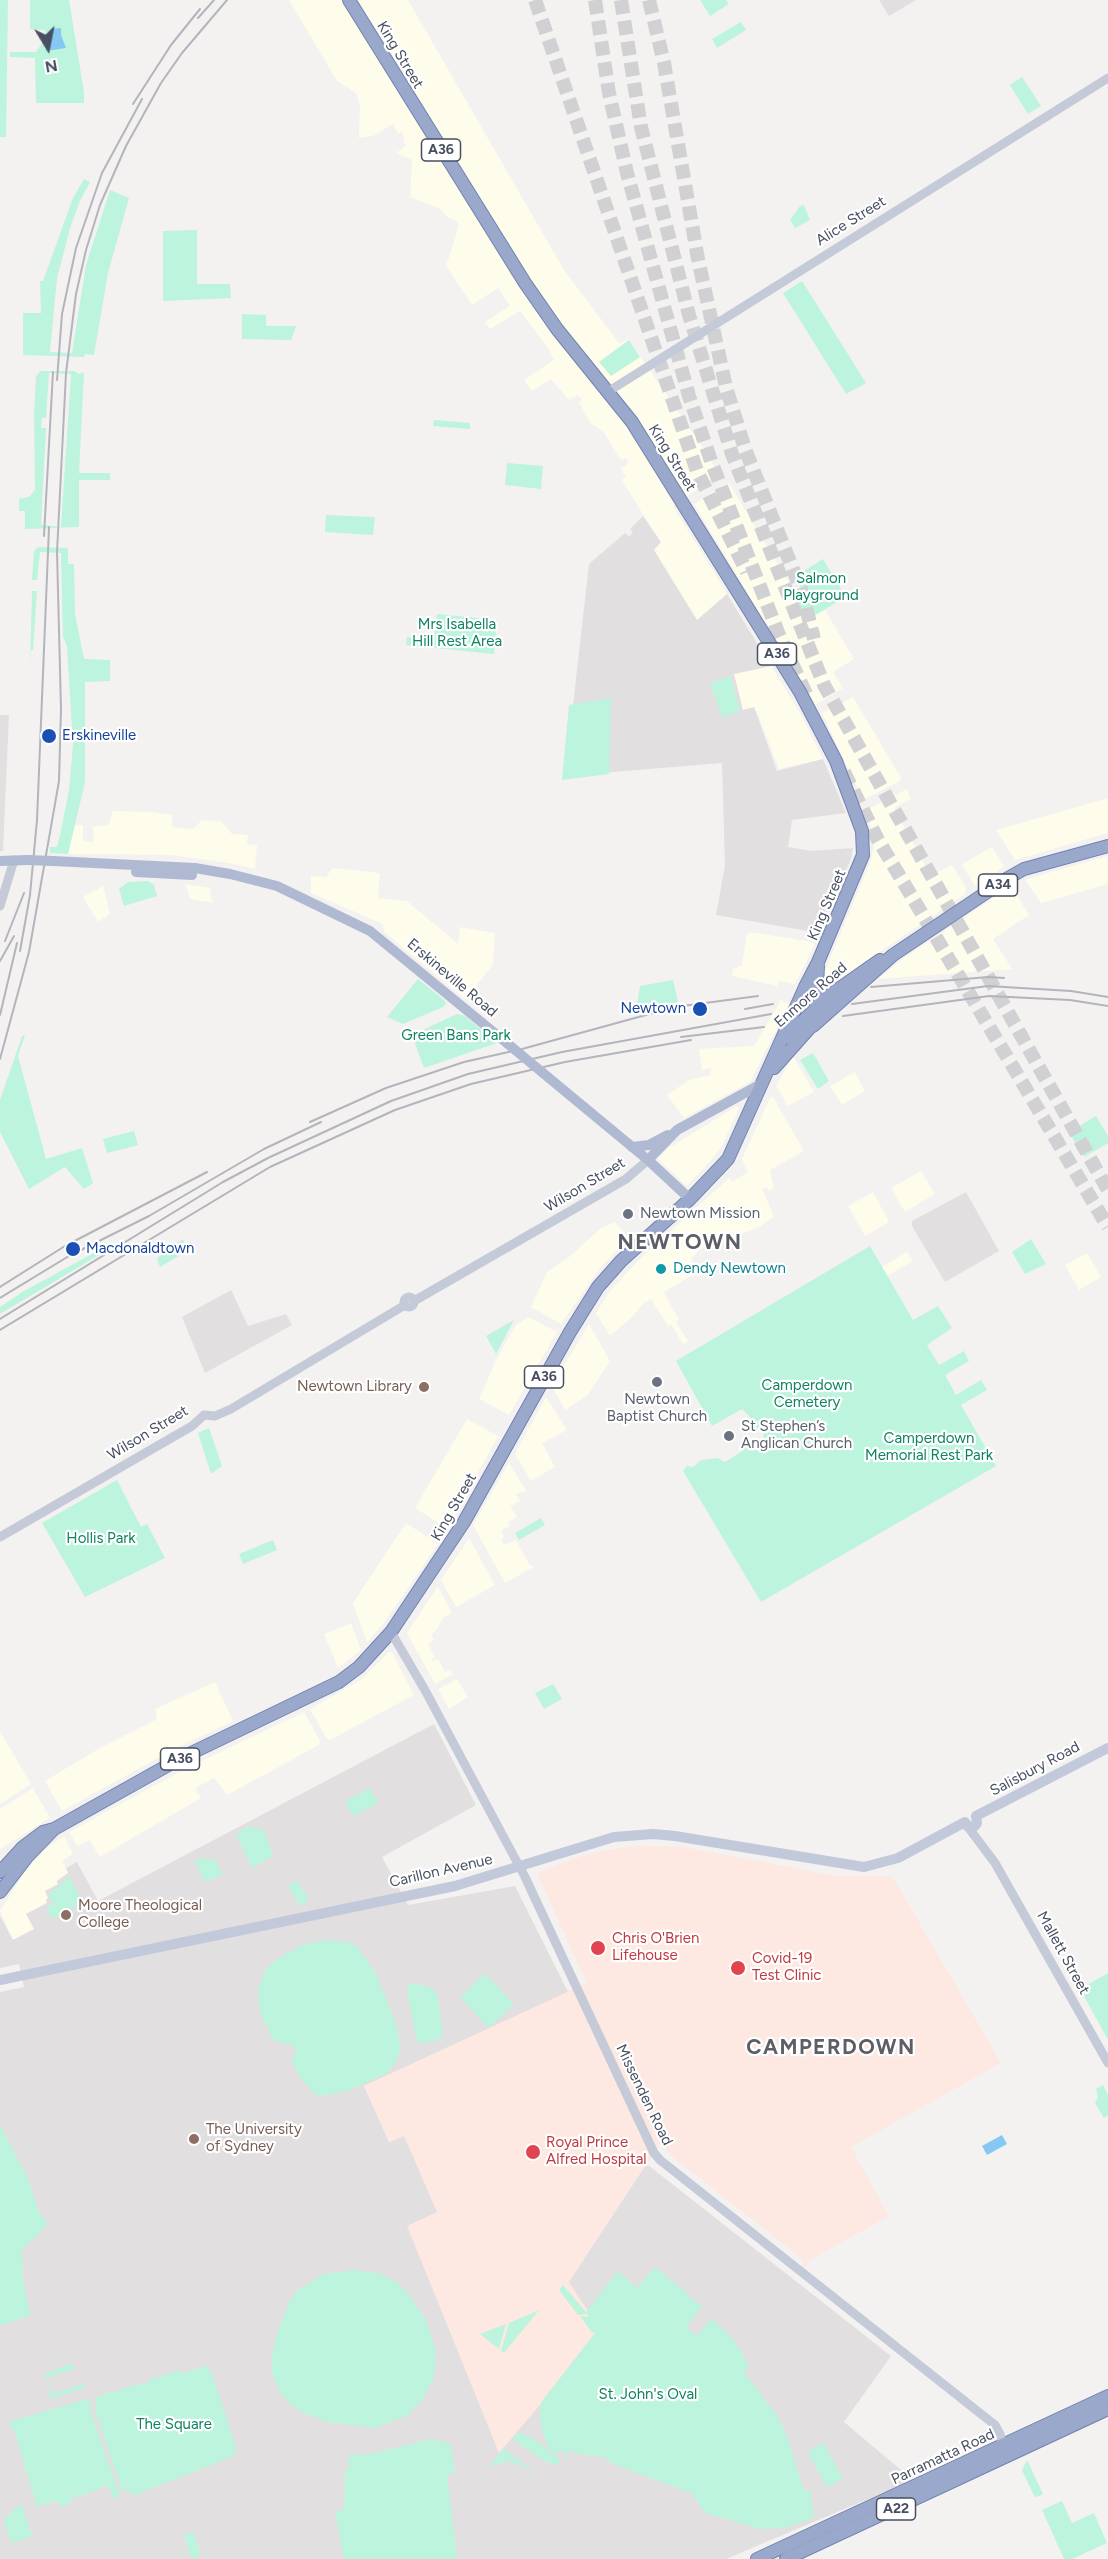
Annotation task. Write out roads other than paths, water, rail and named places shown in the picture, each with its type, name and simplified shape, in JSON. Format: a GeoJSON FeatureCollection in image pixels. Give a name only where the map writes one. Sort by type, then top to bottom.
{"type":"FeatureCollection","features":[{"type":"Feature","properties":{"kind":"highway","name":"King Street"},"geometry":{"type":"LineString","coordinates":[[0,1872],[23,1847],[43,1832],[54,1829],[181,1758],[339,1682],[359,1667],[391,1632],[464,1522],[570,1332],[598,1287],[638,1245],[690,1199],[728,1159],[862,860],[862,831],[855,810],[829,745],[800,692],[632,422],[536,299],[349,0]]}},
{"type":"Feature","properties":{"kind":"highway","name":"Enmore Road"},"geometry":{"type":"LineString","coordinates":[[813,1026],[893,955],[1024,869],[1108,846]]}},
{"type":"Feature","properties":{"kind":"highway","name":"Enmore Road"},"geometry":{"type":"LineString","coordinates":[[781,1042],[817,1006],[873,963],[893,955]]}},
{"type":"Feature","properties":{"kind":"highway","name":"King Street"},"geometry":{"type":"LineString","coordinates":[[764,1081],[813,1026],[817,1016],[818,962]]}},
{"type":"Feature","properties":{"kind":"highway","name":"King Street"},"geometry":{"type":"LineString","coordinates":[[0,1892],[27,1857],[47,1839],[54,1829]]}},
{"type":"Feature","properties":{"kind":"highway","name":"Parramatta Road"},"geometry":{"type":"LineString","coordinates":[[786,2559],[1005,2452],[1108,2396]]}},
{"type":"Feature","properties":{"kind":"highway","name":"Parramatta Road"},"geometry":{"type":"LineString","coordinates":[[757,2559],[1108,2409]]}},
{"type":"Feature","properties":{"kind":"main road","name":"Erskineville Road"},"geometry":{"type":"LineString","coordinates":[[0,861],[53,861],[74,869],[194,875],[292,893],[370,930],[648,1160],[690,1199]]}},
{"type":"Feature","properties":{"kind":"main road","name":"Wilson Street"},"geometry":{"type":"LineString","coordinates":[[648,1160],[677,1130],[764,1081]]}},
{"type":"Feature","properties":{"kind":"main road"},"geometry":{"type":"LineString","coordinates":[[632,1147],[649,1145],[677,1130]]}},
{"type":"Feature","properties":{"kind":"main road","name":"Salisbury Road"},"geometry":{"type":"LineString","coordinates":[[889,1861],[972,1822],[1108,1748]]}},
{"type":"Feature","properties":{"kind":"main road","name":"Carillon Avenue"},"geometry":{"type":"LineString","coordinates":[[0,1980],[455,1886],[598,1840],[630,1835],[656,1834],[689,1838],[857,1867],[889,1861]]}},
{"type":"Feature","properties":{"kind":"street","name":"Alice Street"},"geometry":{"type":"LineString","coordinates":[[609,391],[1108,78]]}},
{"type":"Feature","properties":{"kind":"street"},"geometry":{"type":"LineString","coordinates":[[0,906],[14,860]]}},
{"type":"Feature","properties":{"kind":"street","name":"Wilson Street"},"geometry":{"type":"LineString","coordinates":[[0,1537],[192,1426],[204,1415],[215,1416],[231,1409],[409,1303],[626,1179],[648,1160]]}},
{"type":"Feature","properties":{"kind":"street","name":"Missenden Road"},"geometry":{"type":"LineString","coordinates":[[391,1632],[421,1682],[520,1866],[657,2157],[995,2425],[1005,2452]]}},
{"type":"Feature","properties":{"kind":"street","name":"Mallett Street"},"geometry":{"type":"LineString","coordinates":[[972,1822],[1108,2063]]}},
{"type":"Feature","properties":{"kind":"water"},"geometry":{"type":"Polygon","coordinates":[[[61,28],[66,48],[46,51],[46,46],[49,45],[49,40],[53,35],[51,29],[61,28]]]}},
{"type":"Feature","properties":{"kind":"water"},"geometry":{"type":"Polygon","coordinates":[[[1002,2135],[1007,2144],[987,2155],[982,2146],[1002,2135]]]}},
{"type":"Feature","properties":{"kind":"tunnel"},"geometry":{"type":"LineString","coordinates":[[535,0],[697,471],[747,572]]}},
{"type":"Feature","properties":{"kind":"tunnel"},"geometry":{"type":"LineString","coordinates":[[595,0],[609,93],[627,173],[689,396],[711,461],[779,635],[807,696]]}},
{"type":"Feature","properties":{"kind":"tunnel"},"geometry":{"type":"LineString","coordinates":[[621,0],[641,127],[689,315],[732,454],[824,685],[1108,1190]]}},
{"type":"Feature","properties":{"kind":"tunnel"},"geometry":{"type":"LineString","coordinates":[[649,0],[664,63],[698,259],[726,387],[745,449],[802,592],[814,639]]}},
{"type":"Feature","properties":{"kind":"tunnel"},"geometry":{"type":"LineString","coordinates":[[844,772],[877,838],[1108,1227]]}},
{"type":"Feature","properties":{"kind":"railway"},"geometry":{"type":"LineString","coordinates":[[198,18],[214,0]]}},
{"type":"Feature","properties":{"kind":"railway"},"geometry":{"type":"LineString","coordinates":[[0,1059],[29,952],[59,781],[61,709],[57,552],[66,373],[76,294],[86,250],[100,205],[126,146],[161,83],[182,53],[227,0]]}},
{"type":"Feature","properties":{"kind":"railway"},"geometry":{"type":"LineString","coordinates":[[133,104],[171,45],[200,9]]}},
{"type":"Feature","properties":{"kind":"railway"},"geometry":{"type":"LineString","coordinates":[[57,380],[62,314],[76,248],[102,173],[142,99]]}},
{"type":"Feature","properties":{"kind":"railway"},"geometry":{"type":"LineString","coordinates":[[44,536],[53,372]]}},
{"type":"Feature","properties":{"kind":"railway"},"geometry":{"type":"LineString","coordinates":[[20,951],[30,895],[37,820],[49,527]]}},
{"type":"Feature","properties":{"kind":"railway"},"geometry":{"type":"LineString","coordinates":[[5,941],[24,893]]}},
{"type":"Feature","properties":{"kind":"railway"},"geometry":{"type":"LineString","coordinates":[[0,961],[14,936]]}},
{"type":"Feature","properties":{"kind":"railway"},"geometry":{"type":"LineString","coordinates":[[0,1015],[17,943]]}},
{"type":"Feature","properties":{"kind":"railway"},"geometry":{"type":"LineString","coordinates":[[871,987],[988,977],[1004,978]]}},
{"type":"Feature","properties":{"kind":"railway"},"geometry":{"type":"LineString","coordinates":[[852,1004],[988,986],[1071,991],[1108,997]]}},
{"type":"Feature","properties":{"kind":"railway"},"geometry":{"type":"LineString","coordinates":[[310,1122],[386,1088],[464,1062],[522,1049],[675,1007],[758,996]]}},
{"type":"Feature","properties":{"kind":"railway"},"geometry":{"type":"LineString","coordinates":[[843,1016],[989,996],[1070,1000],[1108,1006]]}},
{"type":"Feature","properties":{"kind":"railway"},"geometry":{"type":"LineString","coordinates":[[745,1009],[773,1004]]}},
{"type":"Feature","properties":{"kind":"railway"},"geometry":{"type":"LineString","coordinates":[[0,1319],[223,1182],[268,1158],[391,1101],[468,1074],[562,1052],[771,1014]]}},
{"type":"Feature","properties":{"kind":"railway"},"geometry":{"type":"LineString","coordinates":[[681,1037],[764,1027]]}},
{"type":"Feature","properties":{"kind":"railway"},"geometry":{"type":"LineString","coordinates":[[0,1330],[270,1167],[395,1110],[471,1084],[565,1062],[691,1040]]}},
{"type":"Feature","properties":{"kind":"railway"},"geometry":{"type":"LineString","coordinates":[[0,1298],[69,1256],[149,1216],[264,1149],[321,1122]]}},
{"type":"Feature","properties":{"kind":"railway"},"geometry":{"type":"LineString","coordinates":[[0,1287],[65,1246],[207,1172]]}},
{"type":"Feature","properties":{"kind":"place","name":"Erskineville"},"geometry":{"type":"Point","coordinates":[49,736]}},
{"type":"Feature","properties":{"kind":"place","name":"Newtown"},"geometry":{"type":"Point","coordinates":[700,1009]}},
{"type":"Feature","properties":{"kind":"place","name":"Newtown Mission"},"geometry":{"type":"Point","coordinates":[628,1214]}},
{"type":"Feature","properties":{"kind":"place","name":"Macdonaldtown"},"geometry":{"type":"Point","coordinates":[73,1249]}},
{"type":"Feature","properties":{"kind":"place","name":"Dendy Newtown"},"geometry":{"type":"Point","coordinates":[661,1269]}},
{"type":"Feature","properties":{"kind":"place","name":"Newtown Baptist Church"},"geometry":{"type":"Point","coordinates":[657,1382]}},
{"type":"Feature","properties":{"kind":"place","name":"Newtown Library"},"geometry":{"type":"Point","coordinates":[424,1387]}},
{"type":"Feature","properties":{"kind":"place","name":"St Stephen’s Anglican Church"},"geometry":{"type":"Point","coordinates":[729,1436]}},
{"type":"Feature","properties":{"kind":"place","name":"Moore Theological College"},"geometry":{"type":"Point","coordinates":[66,1915]}},
{"type":"Feature","properties":{"kind":"place","name":"Chris O'Brien Lifehouse"},"geometry":{"type":"Point","coordinates":[598,1948]}},
{"type":"Feature","properties":{"kind":"place","name":"Covid-19 Test Clinic"},"geometry":{"type":"Point","coordinates":[738,1968]}},
{"type":"Feature","properties":{"kind":"place","name":"The University of Sydney"},"geometry":{"type":"Point","coordinates":[194,2139]}},
{"type":"Feature","properties":{"kind":"place","name":"Royal Prince Alfred Hospital"},"geometry":{"type":"Point","coordinates":[533,2152]}},
{"type":"Feature","properties":{"kind":"district","name":"NEWTOWN"},"geometry":{"type":"Point","coordinates":[680,1243]}},
{"type":"Feature","properties":{"kind":"district","name":"CAMPERDOWN"},"geometry":{"type":"Point","coordinates":[831,2048]}},
{"type":"Feature","properties":{"kind":"park label","name":"Salmon Playground"},"geometry":{"type":"Point","coordinates":[821,588]}},
{"type":"Feature","properties":{"kind":"park label","name":"Mrs Isabella Hill Rest Area"},"geometry":{"type":"Point","coordinates":[457,634]}},
{"type":"Feature","properties":{"kind":"park label","name":"Green Bans Park"},"geometry":{"type":"Point","coordinates":[456,1036]}},
{"type":"Feature","properties":{"kind":"park label","name":"Camperdown Cemetery"},"geometry":{"type":"Point","coordinates":[807,1394]}},
{"type":"Feature","properties":{"kind":"park label","name":"Camperdown Memorial Rest Park"},"geometry":{"type":"Point","coordinates":[929,1448]}},
{"type":"Feature","properties":{"kind":"park label","name":"Hollis Park"},"geometry":{"type":"Point","coordinates":[101,1539]}},
{"type":"Feature","properties":{"kind":"park label","name":"St. John's Oval"},"geometry":{"type":"Point","coordinates":[648,2395]}},
{"type":"Feature","properties":{"kind":"park label","name":"The Square"},"geometry":{"type":"Point","coordinates":[174,2425]}}]}
